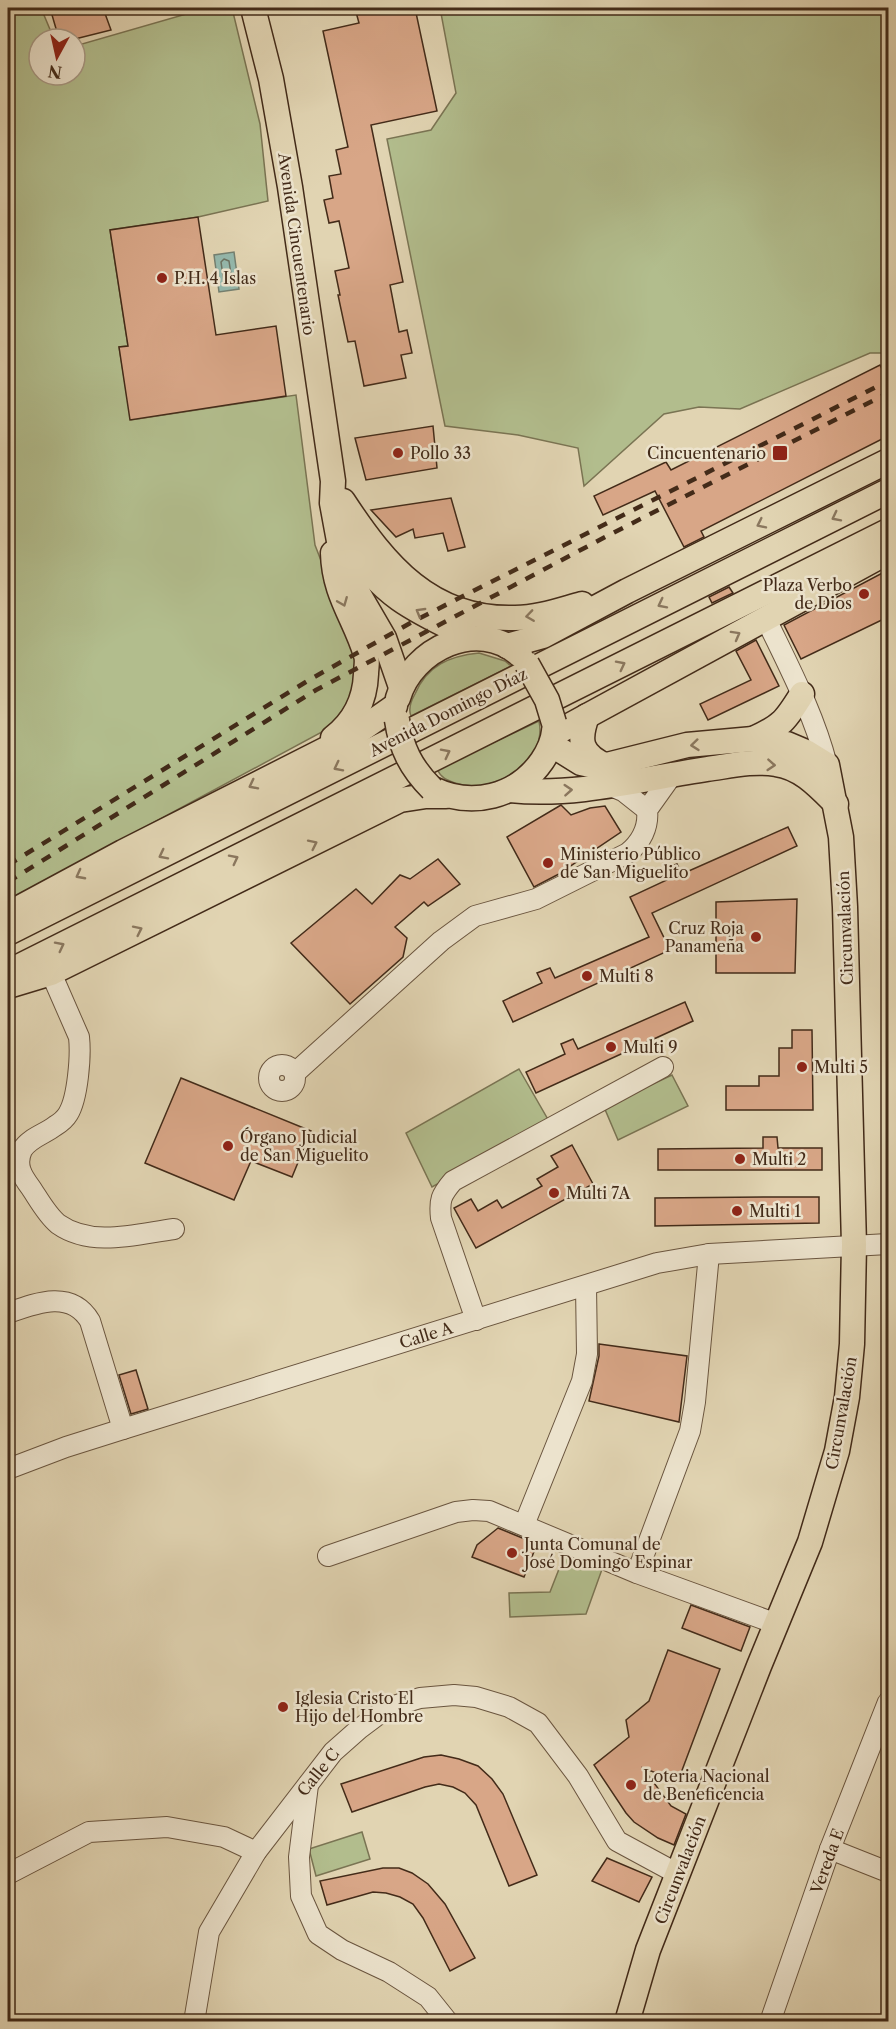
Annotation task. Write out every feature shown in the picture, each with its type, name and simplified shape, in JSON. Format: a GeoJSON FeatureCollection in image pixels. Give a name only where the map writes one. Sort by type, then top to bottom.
{"type":"FeatureCollection","features":[{"type":"Feature","properties":{"kind":"main road","name":"Avenida Cincuentenario"},"geometry":{"type":"LineString","coordinates":[[256,8],[288,176],[336,495],[339,541],[359,595],[384,638],[398,704]]}},
{"type":"Feature","properties":{"kind":"main road"},"geometry":{"type":"LineString","coordinates":[[507,646],[543,636],[627,591],[888,460]]}},
{"type":"Feature","properties":{"kind":"main road","name":"Avenida Domingo Díaz"},"geometry":{"type":"LineString","coordinates":[[8,933],[888,491]]}},
{"type":"Feature","properties":{"kind":"main road","name":"Avenida Cincuentenario"},"geometry":{"type":"LineString","coordinates":[[336,495],[357,550],[375,579],[420,612],[472,638]]}},
{"type":"Feature","properties":{"kind":"main road"},"geometry":{"type":"LineString","coordinates":[[336,495],[368,539],[395,570],[431,597],[465,611],[490,617],[542,615],[627,591]]}},
{"type":"Feature","properties":{"kind":"main road"},"geometry":{"type":"LineString","coordinates":[[312,755],[341,732],[357,713],[366,687],[367,657],[340,597],[333,571],[336,495]]}},
{"type":"Feature","properties":{"kind":"main road"},"geometry":{"type":"LineString","coordinates":[[8,972],[888,531]]}},
{"type":"Feature","properties":{"kind":"main road"},"geometry":{"type":"LineString","coordinates":[[836,804],[812,780],[794,769],[775,764],[743,764],[672,775],[608,776],[591,766],[581,764],[553,734],[547,700],[527,664],[518,653],[507,646],[487,639],[472,638],[450,642],[430,653],[413,668],[398,704],[400,739],[407,758],[418,775],[439,792],[472,800],[492,797],[525,781],[538,768],[553,734],[888,552]]}},
{"type":"Feature","properties":{"kind":"main road"},"geometry":{"type":"LineString","coordinates":[[753,739],[774,730],[787,718],[801,694]]}},
{"type":"Feature","properties":{"kind":"main road"},"geometry":{"type":"LineString","coordinates":[[8,914],[123,852],[360,732],[398,704]]}},
{"type":"Feature","properties":{"kind":"main road"},"geometry":{"type":"LineString","coordinates":[[587,716],[582,734],[582,745],[608,776]]}},
{"type":"Feature","properties":{"kind":"main road"},"geometry":{"type":"LineString","coordinates":[[510,790],[534,793],[608,776],[687,745],[753,739],[787,744],[807,752],[827,765]]}},
{"type":"Feature","properties":{"kind":"main road","name":"Circunvalación"},"geometry":{"type":"LineString","coordinates":[[627,2022],[648,1950],[810,1542],[837,1451],[847,1397],[852,1344],[854,1245],[845,907],[841,837],[827,765]]}},
{"type":"Feature","properties":{"kind":"main road"},"geometry":{"type":"LineString","coordinates":[[8,986],[51,973],[400,800],[439,792]]}},
{"type":"Feature","properties":{"kind":"street","name":"Circunvalación"},"geometry":{"type":"LineString","coordinates":[[766,619],[820,738],[827,765]]}},
{"type":"Feature","properties":{"kind":"street"},"geometry":{"type":"LineString","coordinates":[[295,1073],[441,941],[475,916],[536,899],[628,853],[637,845],[644,833],[648,820],[647,810],[672,775]]}},
{"type":"Feature","properties":{"kind":"street"},"geometry":{"type":"LineString","coordinates":[[608,776],[647,810]]}},
{"type":"Feature","properties":{"kind":"street"},"geometry":{"type":"LineString","coordinates":[[51,973],[79,1037],[80,1048],[74,1094],[69,1113],[63,1120],[26,1145],[20,1157],[20,1172],[50,1216],[58,1223],[80,1234],[102,1238],[174,1229]]}},
{"type":"Feature","properties":{"kind":"street"},"geometry":{"type":"LineString","coordinates":[[476,1320],[441,1218],[440,1205],[443,1192],[453,1181],[663,1067]]}},
{"type":"Feature","properties":{"kind":"street","name":"Calle A"},"geometry":{"type":"LineString","coordinates":[[8,1469],[66,1447],[657,1263],[709,1254],[888,1244]]}},
{"type":"Feature","properties":{"kind":"street"},"geometry":{"type":"LineString","coordinates":[[637,1573],[690,1431],[695,1402],[709,1254]]}},
{"type":"Feature","properties":{"kind":"street"},"geometry":{"type":"LineString","coordinates":[[524,1525],[582,1381],[587,1354],[586,1286]]}},
{"type":"Feature","properties":{"kind":"street"},"geometry":{"type":"LineString","coordinates":[[8,1312],[41,1302],[53,1301],[64,1302],[84,1310],[90,1321],[123,1429]]}},
{"type":"Feature","properties":{"kind":"street"},"geometry":{"type":"LineString","coordinates":[[328,1556],[456,1512],[489,1511],[637,1573],[777,1624]]}},
{"type":"Feature","properties":{"kind":"street","name":"Calle C"},"geometry":{"type":"LineString","coordinates":[[194,2022],[209,1932],[256,1852],[333,1752],[387,1708],[420,1698],[454,1695],[476,1697],[509,1707],[538,1723],[578,1776],[617,1840],[678,1874]]}},
{"type":"Feature","properties":{"kind":"street","name":"Vereda E"},"geometry":{"type":"LineString","coordinates":[[770,2022],[830,1849],[888,1702]]}},
{"type":"Feature","properties":{"kind":"street"},"geometry":{"type":"LineString","coordinates":[[308,1783],[299,1857],[301,1896],[318,1934],[342,1950],[383,1969],[428,1997],[448,2022]]}},
{"type":"Feature","properties":{"kind":"street"},"geometry":{"type":"LineString","coordinates":[[8,1874],[89,1832],[167,1827],[224,1837],[256,1852]]}},
{"type":"Feature","properties":{"kind":"street"},"geometry":{"type":"LineString","coordinates":[[830,1849],[888,1872]]}},
{"type":"Feature","properties":{"kind":"green space"},"geometry":{"type":"Polygon","coordinates":[[[8,8],[41,8],[49,27],[27,27],[27,87],[87,87],[87,43],[207,8],[232,8],[260,124],[268,201],[198,217],[110,230],[128,346],[119,347],[131,420],[296,395],[315,545],[362,667],[346,719],[8,901],[8,8]]]}},
{"type":"Feature","properties":{"kind":"green space"},"geometry":{"type":"Polygon","coordinates":[[[440,8],[888,8],[888,353],[870,353],[740,409],[699,407],[664,414],[584,486],[578,448],[518,435],[445,426],[387,139],[431,130],[456,93],[440,8]]]}},
{"type":"Feature","properties":{"kind":"green space"},"geometry":{"type":"Polygon","coordinates":[[[479,653],[505,661],[511,666],[411,716],[412,699],[420,684],[433,669],[449,660],[479,653]]]}},
{"type":"Feature","properties":{"kind":"green space"},"geometry":{"type":"Polygon","coordinates":[[[539,721],[539,736],[535,750],[526,763],[514,773],[485,785],[470,786],[455,783],[440,775],[437,769],[539,721]]]}},
{"type":"Feature","properties":{"kind":"green space"},"geometry":{"type":"Polygon","coordinates":[[[519,1069],[550,1123],[432,1187],[406,1133],[519,1069]]]}},
{"type":"Feature","properties":{"kind":"green space"},"geometry":{"type":"Polygon","coordinates":[[[672,1075],[688,1106],[618,1140],[604,1107],[672,1075]]]}},
{"type":"Feature","properties":{"kind":"green space"},"geometry":{"type":"Polygon","coordinates":[[[568,1546],[605,1561],[586,1614],[510,1617],[509,1593],[550,1592],[568,1546]]]}},
{"type":"Feature","properties":{"kind":"green space"},"geometry":{"type":"Polygon","coordinates":[[[362,1832],[370,1859],[316,1876],[309,1849],[362,1832]]]}},
{"type":"Feature","properties":{"kind":"water"},"geometry":{"type":"Polygon","coordinates":[[[234,252],[239,289],[219,292],[214,255],[234,252]]]}},
{"type":"Feature","properties":{"kind":"building"},"geometry":{"type":"Polygon","coordinates":[[[50,8],[103,8],[111,30],[87,36],[87,27],[56,27],[50,8]]]}},
{"type":"Feature","properties":{"kind":"building"},"geometry":{"type":"Polygon","coordinates":[[[377,8],[415,8],[437,111],[371,125],[403,282],[390,285],[399,332],[407,330],[412,353],[401,355],[406,378],[364,386],[355,341],[348,342],[338,295],[340,295],[335,271],[349,268],[344,244],[339,221],[329,223],[324,200],[333,198],[329,176],[341,174],[336,150],[348,147],[323,31],[359,23],[356,12],[377,8]]]}},
{"type":"Feature","properties":{"kind":"building","name":"P.H. 4 Islas"},"geometry":{"type":"Polygon","coordinates":[[[198,217],[216,335],[276,326],[286,396],[130,420],[119,347],[128,346],[110,230],[198,217]]]}},
{"type":"Feature","properties":{"kind":"building","name":"Cincuentenario"},"geometry":{"type":"Polygon","coordinates":[[[880,365],[888,382],[888,436],[701,531],[704,537],[684,547],[655,491],[603,515],[594,496],[666,462],[671,470],[880,365]]]}},
{"type":"Feature","properties":{"kind":"building","name":"Pollo 33"},"geometry":{"type":"Polygon","coordinates":[[[433,426],[437,468],[366,480],[355,438],[433,426]]]}},
{"type":"Feature","properties":{"kind":"building"},"geometry":{"type":"Polygon","coordinates":[[[451,498],[465,547],[448,551],[443,533],[415,538],[413,529],[396,537],[371,510],[451,498]]]}},
{"type":"Feature","properties":{"kind":"building","name":"Plaza Verbo de Dios"},"geometry":{"type":"Polygon","coordinates":[[[888,570],[888,617],[801,659],[784,625],[888,570]]]}},
{"type":"Feature","properties":{"kind":"building"},"geometry":{"type":"Polygon","coordinates":[[[729,587],[733,593],[712,603],[709,597],[729,587]]]}},
{"type":"Feature","properties":{"kind":"building"},"geometry":{"type":"Polygon","coordinates":[[[756,640],[779,686],[708,720],[700,704],[751,680],[736,651],[756,640]]]}},
{"type":"Feature","properties":{"kind":"building","name":"Ministerio Público de San Miguelito"},"geometry":{"type":"Polygon","coordinates":[[[561,805],[571,815],[590,808],[605,806],[621,832],[557,875],[534,887],[507,837],[561,805]]]}},
{"type":"Feature","properties":{"kind":"building"},"geometry":{"type":"Polygon","coordinates":[[[788,827],[797,846],[652,913],[670,950],[513,1022],[503,1001],[542,983],[537,973],[550,968],[555,978],[649,937],[630,897],[669,879],[664,869],[677,864],[682,874],[788,827]]]}},
{"type":"Feature","properties":{"kind":"building"},"geometry":{"type":"Polygon","coordinates":[[[438,859],[460,884],[428,906],[424,902],[395,927],[407,938],[403,957],[350,1004],[291,943],[356,889],[372,904],[400,875],[410,879],[438,859]]]}},
{"type":"Feature","properties":{"kind":"building","name":"Cruz Roja Panameña"},"geometry":{"type":"Polygon","coordinates":[[[797,899],[795,973],[716,973],[716,902],[797,899]]]}},
{"type":"Feature","properties":{"kind":"building","name":"Multi 9"},"geometry":{"type":"Polygon","coordinates":[[[685,1002],[693,1021],[536,1093],[526,1072],[565,1054],[561,1044],[573,1039],[578,1049],[685,1002]]]}},
{"type":"Feature","properties":{"kind":"building","name":"Multi 5"},"geometry":{"type":"Polygon","coordinates":[[[792,1030],[812,1030],[813,1110],[726,1110],[726,1086],[759,1086],[759,1076],[779,1076],[779,1048],[792,1048],[792,1030]]]}},
{"type":"Feature","properties":{"kind":"building","name":"Órgano Judicial de San Miguelito"},"geometry":{"type":"Polygon","coordinates":[[[181,1078],[311,1131],[292,1177],[251,1161],[234,1200],[145,1163],[181,1078]]]}},
{"type":"Feature","properties":{"kind":"building","name":"Multi 2"},"geometry":{"type":"Polygon","coordinates":[[[763,1137],[777,1137],[778,1148],[822,1148],[822,1170],[658,1170],[658,1149],[763,1148],[763,1137]]]}},
{"type":"Feature","properties":{"kind":"building","name":"Multi 7A"},"geometry":{"type":"Polygon","coordinates":[[[572,1145],[593,1184],[476,1248],[454,1208],[471,1199],[478,1211],[497,1200],[502,1208],[542,1186],[537,1179],[558,1167],[551,1156],[572,1145]]]}},
{"type":"Feature","properties":{"kind":"building","name":"Multi 1"},"geometry":{"type":"Polygon","coordinates":[[[819,1197],[819,1223],[655,1226],[655,1198],[819,1197]]]}},
{"type":"Feature","properties":{"kind":"building"},"geometry":{"type":"Polygon","coordinates":[[[599,1344],[687,1356],[679,1422],[589,1401],[599,1356],[599,1344]]]}},
{"type":"Feature","properties":{"kind":"building"},"geometry":{"type":"Polygon","coordinates":[[[136,1370],[148,1409],[131,1414],[119,1375],[136,1370]]]}},
{"type":"Feature","properties":{"kind":"building"},"geometry":{"type":"Polygon","coordinates":[[[498,1528],[537,1544],[524,1577],[472,1557],[477,1545],[498,1528]]]}},
{"type":"Feature","properties":{"kind":"building"},"geometry":{"type":"Polygon","coordinates":[[[691,1605],[750,1627],[741,1651],[682,1628],[691,1605]]]}},
{"type":"Feature","properties":{"kind":"building"},"geometry":{"type":"Polygon","coordinates":[[[668,1650],[720,1669],[678,1781],[643,1768],[671,1806],[686,1814],[674,1845],[658,1838],[634,1822],[594,1765],[629,1737],[626,1720],[649,1701],[668,1650]]]}},
{"type":"Feature","properties":{"kind":"building"},"geometry":{"type":"Polygon","coordinates":[[[441,1755],[478,1766],[492,1779],[503,1794],[537,1875],[509,1886],[476,1805],[465,1793],[453,1787],[439,1784],[425,1787],[352,1812],[341,1784],[424,1757],[441,1755]]]}},
{"type":"Feature","properties":{"kind":"building"},"geometry":{"type":"Polygon","coordinates":[[[607,1858],[652,1877],[639,1902],[592,1881],[607,1858]]]}},
{"type":"Feature","properties":{"kind":"building"},"geometry":{"type":"Polygon","coordinates":[[[383,1868],[399,1868],[412,1873],[428,1884],[445,1904],[475,1958],[450,1971],[423,1918],[413,1904],[400,1897],[373,1892],[327,1905],[320,1881],[383,1868]]]}},
{"type":"Feature","properties":{"kind":"railway"},"geometry":{"type":"LineString","coordinates":[[8,865],[309,680],[414,621],[888,381]]}},
{"type":"Feature","properties":{"kind":"railway"},"geometry":{"type":"LineString","coordinates":[[8,882],[316,690],[609,535],[888,393]]}},
{"type":"Feature","properties":{"kind":"place","name":"P.H. 4 Islas"},"geometry":{"type":"Point","coordinates":[162,278]}},
{"type":"Feature","properties":{"kind":"place","name":"Pollo 33"},"geometry":{"type":"Point","coordinates":[398,453]}},
{"type":"Feature","properties":{"kind":"place","name":"Cincuentenario"},"geometry":{"type":"Point","coordinates":[780,453]}},
{"type":"Feature","properties":{"kind":"place","name":"Plaza Verbo de Dios"},"geometry":{"type":"Point","coordinates":[864,594]}},
{"type":"Feature","properties":{"kind":"place","name":"Ministerio Público de San Miguelito"},"geometry":{"type":"Point","coordinates":[548,863]}},
{"type":"Feature","properties":{"kind":"place","name":"Cruz Roja Panameña"},"geometry":{"type":"Point","coordinates":[756,937]}},
{"type":"Feature","properties":{"kind":"place","name":"Multi 8"},"geometry":{"type":"Point","coordinates":[587,976]}},
{"type":"Feature","properties":{"kind":"place","name":"Multi 9"},"geometry":{"type":"Point","coordinates":[611,1047]}},
{"type":"Feature","properties":{"kind":"place","name":"Multi 5"},"geometry":{"type":"Point","coordinates":[802,1067]}},
{"type":"Feature","properties":{"kind":"place","name":"Órgano Judicial de San Miguelito"},"geometry":{"type":"Point","coordinates":[228,1146]}},
{"type":"Feature","properties":{"kind":"place","name":"Multi 2"},"geometry":{"type":"Point","coordinates":[740,1159]}},
{"type":"Feature","properties":{"kind":"place","name":"Multi 7A"},"geometry":{"type":"Point","coordinates":[554,1193]}},
{"type":"Feature","properties":{"kind":"place","name":"Multi 1"},"geometry":{"type":"Point","coordinates":[737,1211]}},
{"type":"Feature","properties":{"kind":"place","name":"Junta Comunal de José Domingo Espinar"},"geometry":{"type":"Point","coordinates":[512,1553]}},
{"type":"Feature","properties":{"kind":"place","name":"Iglesia Cristo El Hijo del Hombre"},"geometry":{"type":"Point","coordinates":[283,1707]}},
{"type":"Feature","properties":{"kind":"place","name":"Loteria Nacional de Beneficencia"},"geometry":{"type":"Point","coordinates":[631,1785]}}]}
